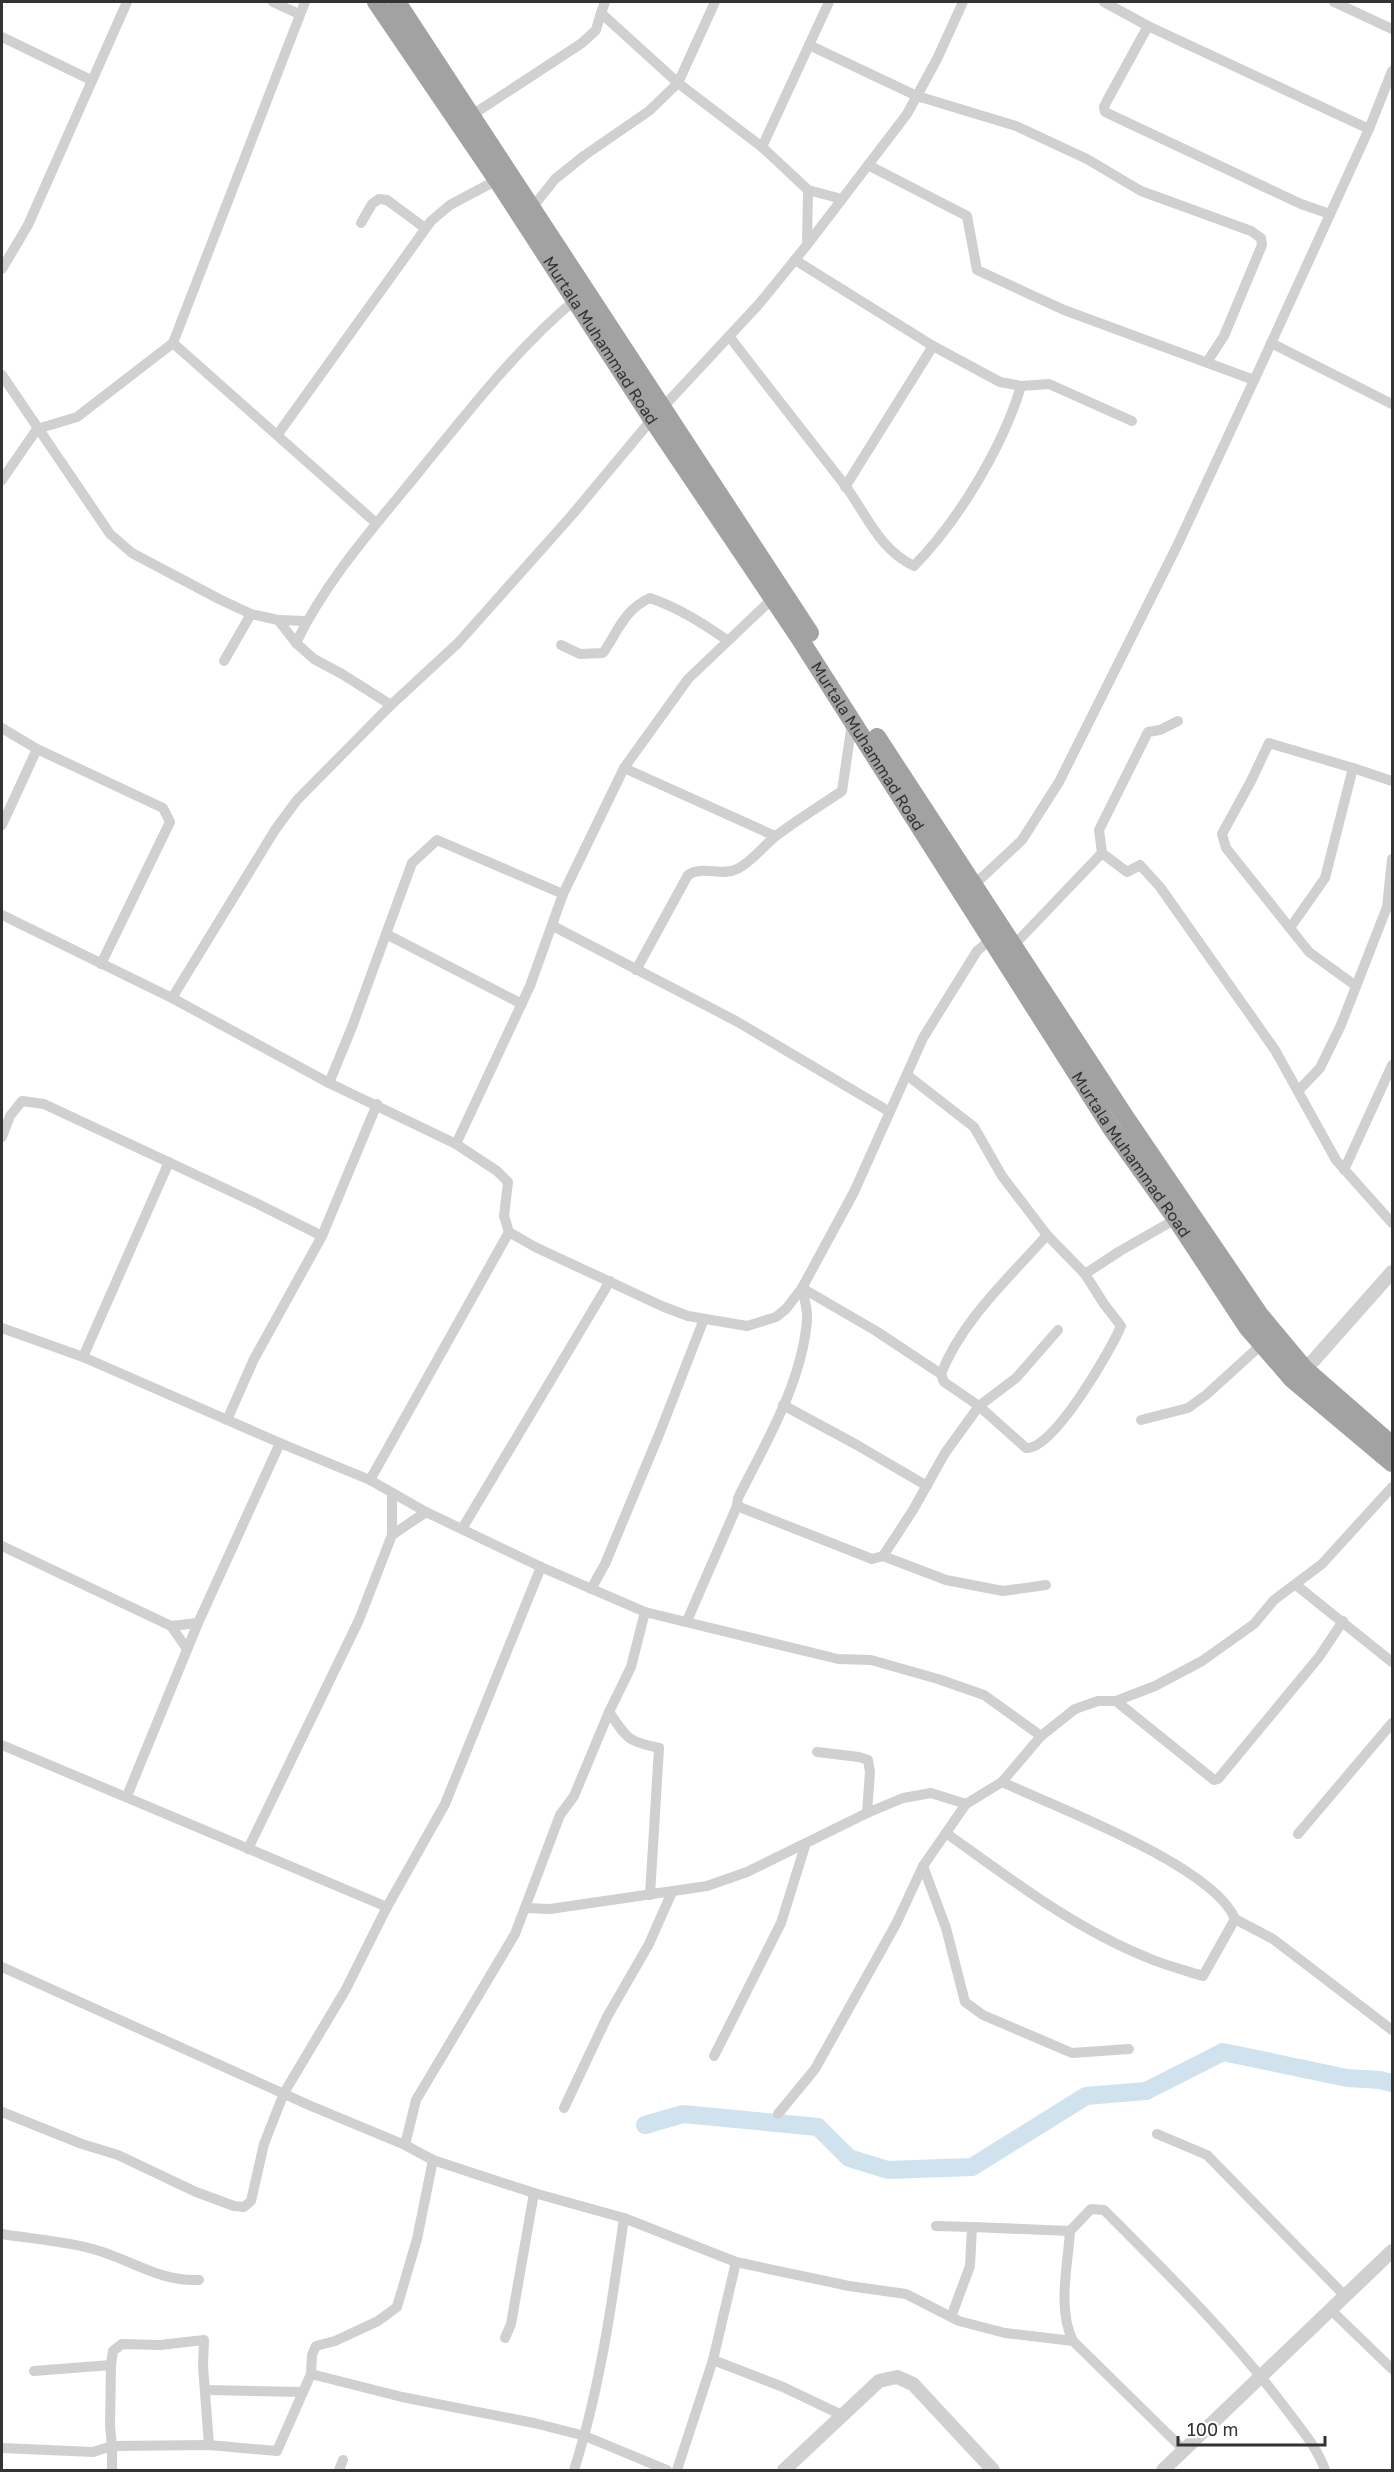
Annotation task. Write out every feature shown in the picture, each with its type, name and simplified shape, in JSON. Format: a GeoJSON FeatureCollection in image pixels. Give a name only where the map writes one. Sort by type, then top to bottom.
{"type":"FeatureCollection","features":[{"type":"Feature","properties":{"kind":"highway","name":"Murtala Muhammad Road"},"geometry":{"type":"LineString","coordinates":[[376,2],[575,300],[657,413],[974,885],[1013,946],[1048,1014]]}},
{"type":"Feature","properties":{"kind":"highway","name":"Murtala Muhammad Road"},"geometry":{"type":"LineString","coordinates":[[397,2],[532,208],[771,600],[803,633],[852,720],[990,940],[1048,1014],[1246,1327],[1261,1345],[1392,1445]]}},
{"type":"Feature","properties":{"kind":"highway","name":"Murtala Muhammad Road"},"geometry":{"type":"LineString","coordinates":[[1118,1123],[1260,1315],[1299,1374],[1392,1463]]}},
{"type":"Feature","properties":{"kind":"street"},"geometry":{"type":"LineString","coordinates":[[2,269],[28,225],[127,2]]}},
{"type":"Feature","properties":{"kind":"street"},"geometry":{"type":"LineString","coordinates":[[273,2],[299,14]]}},
{"type":"Feature","properties":{"kind":"street"},"geometry":{"type":"LineString","coordinates":[[2,480],[37,429],[77,417],[173,343],[305,2]]}},
{"type":"Feature","properties":{"kind":"street"},"geometry":{"type":"LineString","coordinates":[[472,115],[582,43],[596,30],[605,2]]}},
{"type":"Feature","properties":{"kind":"street"},"geometry":{"type":"LineString","coordinates":[[532,208],[555,179],[585,155],[649,111],[678,83],[715,2]]}},
{"type":"Feature","properties":{"kind":"street"},"geometry":{"type":"LineString","coordinates":[[762,147],[829,2]]}},
{"type":"Feature","properties":{"kind":"street"},"geometry":{"type":"LineString","coordinates":[[172,998],[275,830],[297,800],[391,705],[458,643],[572,515],[657,413],[729,336],[807,246],[908,114],[963,2]]}},
{"type":"Feature","properties":{"kind":"street"},"geometry":{"type":"LineString","coordinates":[[1104,2],[1148,26],[1369,129]]}},
{"type":"Feature","properties":{"kind":"street"},"geometry":{"type":"LineString","coordinates":[[1334,2],[1392,29]]}},
{"type":"Feature","properties":{"kind":"street"},"geometry":{"type":"LineString","coordinates":[[601,13],[678,83],[762,147],[808,190],[842,199]]}},
{"type":"Feature","properties":{"kind":"street"},"geometry":{"type":"LineString","coordinates":[[1148,26],[1108,99],[1105,112],[1292,200],[1330,214]]}},
{"type":"Feature","properties":{"kind":"street"},"geometry":{"type":"LineString","coordinates":[[2,37],[91,80]]}},
{"type":"Feature","properties":{"kind":"street"},"geometry":{"type":"LineString","coordinates":[[809,45],[917,96],[1016,126],[1087,159],[1141,191],[1251,231],[1261,238],[1262,245],[1224,336],[1207,362]]}},
{"type":"Feature","properties":{"kind":"street"},"geometry":{"type":"LineString","coordinates":[[974,885],[1022,840],[1059,782],[1177,546],[1369,129],[1392,71]]}},
{"type":"Feature","properties":{"kind":"street"},"geometry":{"type":"LineString","coordinates":[[868,165],[967,216],[978,270],[1064,310],[1254,380]]}},
{"type":"Feature","properties":{"kind":"street"},"geometry":{"type":"LineString","coordinates":[[278,434],[431,220],[450,205],[497,180]]}},
{"type":"Feature","properties":{"kind":"street"},"geometry":{"type":"LineString","coordinates":[[807,246],[808,190]]}},
{"type":"Feature","properties":{"kind":"street"},"geometry":{"type":"LineString","coordinates":[[361,223],[372,204],[379,199],[387,200],[425,228]]}},
{"type":"Feature","properties":{"kind":"street"},"geometry":{"type":"LineString","coordinates":[[795,261],[933,346],[1000,382],[1022,386],[1049,384],[1132,421]]}},
{"type":"Feature","properties":{"kind":"street"},"geometry":{"type":"LineString","coordinates":[[296,643],[306,621],[376,523],[541,328],[575,300]]}},
{"type":"Feature","properties":{"kind":"street"},"geometry":{"type":"LineString","coordinates":[[729,336],[845,487],[883,543],[898,559],[914,566],[931,548],[976,484],[1012,417],[1022,386]]}},
{"type":"Feature","properties":{"kind":"street"},"geometry":{"type":"LineString","coordinates":[[173,343],[376,523]]}},
{"type":"Feature","properties":{"kind":"street"},"geometry":{"type":"LineString","coordinates":[[1271,343],[1391,400]]}},
{"type":"Feature","properties":{"kind":"street"},"geometry":{"type":"LineString","coordinates":[[845,487],[933,346]]}},
{"type":"Feature","properties":{"kind":"street"},"geometry":{"type":"LineString","coordinates":[[2,375],[110,534],[132,553],[251,614],[278,620],[306,621]]}},
{"type":"Feature","properties":{"kind":"street"},"geometry":{"type":"LineString","coordinates":[[561,645],[580,654],[603,653],[627,614],[637,604],[650,598],[699,620],[727,640]]}},
{"type":"Feature","properties":{"kind":"street"},"geometry":{"type":"LineString","coordinates":[[456,1144],[522,1004],[553,926],[563,894],[624,768],[688,679],[771,600]]}},
{"type":"Feature","properties":{"kind":"street"},"geometry":{"type":"LineString","coordinates":[[224,661],[251,614]]}},
{"type":"Feature","properties":{"kind":"street"},"geometry":{"type":"LineString","coordinates":[[278,620],[296,643],[314,658],[391,705]]}},
{"type":"Feature","properties":{"kind":"street"},"geometry":{"type":"LineString","coordinates":[[636,970],[688,875],[695,871],[725,873],[737,869],[751,860],[775,836],[842,791],[852,720]]}},
{"type":"Feature","properties":{"kind":"street"},"geometry":{"type":"LineString","coordinates":[[1178,721],[1160,730],[1148,732],[1099,830],[1102,853],[1127,872],[1140,865],[1160,887],[1275,1050],[1336,1160],[1392,1223]]}},
{"type":"Feature","properties":{"kind":"street"},"geometry":{"type":"LineString","coordinates":[[2,728],[37,749],[163,808],[170,822],[101,964]]}},
{"type":"Feature","properties":{"kind":"street"},"geometry":{"type":"LineString","coordinates":[[1356,986],[1309,952],[1227,848],[1222,834],[1269,743],[1392,781]]}},
{"type":"Feature","properties":{"kind":"street"},"geometry":{"type":"LineString","coordinates":[[2,825],[37,749]]}},
{"type":"Feature","properties":{"kind":"street"},"geometry":{"type":"LineString","coordinates":[[624,768],[775,836]]}},
{"type":"Feature","properties":{"kind":"street"},"geometry":{"type":"LineString","coordinates":[[1290,928],[1325,878],[1353,768]]}},
{"type":"Feature","properties":{"kind":"street"},"geometry":{"type":"LineString","coordinates":[[329,1083],[412,862],[437,840],[563,894]]}},
{"type":"Feature","properties":{"kind":"street"},"geometry":{"type":"LineString","coordinates":[[1013,946],[1102,853]]}},
{"type":"Feature","properties":{"kind":"street"},"geometry":{"type":"LineString","coordinates":[[1299,1090],[1320,1068],[1341,1025],[1387,907],[1392,860]]}},
{"type":"Feature","properties":{"kind":"street"},"geometry":{"type":"LineString","coordinates":[[2,915],[172,998],[329,1083],[377,1104],[456,1144],[497,1171],[508,1182],[504,1216],[508,1232],[370,1480]]}},
{"type":"Feature","properties":{"kind":"street"},"geometry":{"type":"LineString","coordinates":[[553,926],[736,1021],[890,1112]]}},
{"type":"Feature","properties":{"kind":"street"},"geometry":{"type":"LineString","coordinates":[[386,934],[522,1004]]}},
{"type":"Feature","properties":{"kind":"street"},"geometry":{"type":"LineString","coordinates":[[508,1232],[535,1247],[688,1316],[747,1326],[776,1317],[786,1309],[802,1288],[854,1192],[923,1038],[976,951],[990,940]]}},
{"type":"Feature","properties":{"kind":"street"},"geometry":{"type":"LineString","coordinates":[[1344,1170],[1392,1065]]}},
{"type":"Feature","properties":{"kind":"street"},"geometry":{"type":"LineString","coordinates":[[802,1288],[876,1331],[942,1374],[945,1382],[979,1406],[1026,1448],[1032,1449],[1038,1446],[1058,1427],[1107,1357],[1121,1326],[1085,1274],[1047,1235],[1002,1176],[974,1127],[907,1075]]}},
{"type":"Feature","properties":{"kind":"street"},"geometry":{"type":"LineString","coordinates":[[2,1137],[10,1116],[22,1101],[44,1104],[322,1236]]}},
{"type":"Feature","properties":{"kind":"street"},"geometry":{"type":"LineString","coordinates":[[226,1420],[255,1359],[322,1236],[377,1104]]}},
{"type":"Feature","properties":{"kind":"street"},"geometry":{"type":"LineString","coordinates":[[83,1357],[169,1162]]}},
{"type":"Feature","properties":{"kind":"street"},"geometry":{"type":"LineString","coordinates":[[1085,1274],[1176,1219]]}},
{"type":"Feature","properties":{"kind":"street"},"geometry":{"type":"LineString","coordinates":[[942,1374],[950,1352],[984,1305],[1047,1235]]}},
{"type":"Feature","properties":{"kind":"street"},"geometry":{"type":"LineString","coordinates":[[1299,1374],[1392,1272]]}},
{"type":"Feature","properties":{"kind":"street"},"geometry":{"type":"LineString","coordinates":[[462,1529],[610,1281]]}},
{"type":"Feature","properties":{"kind":"street"},"geometry":{"type":"LineString","coordinates":[[687,1621],[737,1506],[738,1498],[783,1405],[801,1358],[807,1318],[802,1288]]}},
{"type":"Feature","properties":{"kind":"street"},"geometry":{"type":"LineString","coordinates":[[591,1589],[605,1564],[652,1452],[704,1319]]}},
{"type":"Feature","properties":{"kind":"street"},"geometry":{"type":"LineString","coordinates":[[2,1328],[83,1357],[370,1480],[426,1512],[542,1567],[645,1612],[838,1659],[871,1660],[938,1679],[984,1695],[1041,1736]]}},
{"type":"Feature","properties":{"kind":"street"},"geometry":{"type":"LineString","coordinates":[[883,1556],[945,1453],[979,1406],[1016,1378],[1058,1330]]}},
{"type":"Feature","properties":{"kind":"street"},"geometry":{"type":"LineString","coordinates":[[1141,1420],[1188,1408],[1206,1395],[1261,1345]]}},
{"type":"Feature","properties":{"kind":"street"},"geometry":{"type":"LineString","coordinates":[[783,1405],[927,1486]]}},
{"type":"Feature","properties":{"kind":"street"},"geometry":{"type":"LineString","coordinates":[[127,1796],[198,1623],[280,1443]]}},
{"type":"Feature","properties":{"kind":"street"},"geometry":{"type":"LineString","coordinates":[[778,2114],[815,2069],[896,1924],[923,1866],[966,1804],[1002,1782],[1041,1736],[1075,1710],[1098,1701],[1116,1701],[1155,1686],[1202,1661],[1254,1624],[1274,1600],[1322,1564],[1392,1487]]}},
{"type":"Feature","properties":{"kind":"street"},"geometry":{"type":"LineString","coordinates":[[248,1849],[359,1620],[392,1535],[392,1493]]}},
{"type":"Feature","properties":{"kind":"street"},"geometry":{"type":"LineString","coordinates":[[737,1506],[872,1559],[883,1556],[946,1580],[1003,1591],[1046,1585]]}},
{"type":"Feature","properties":{"kind":"street"},"geometry":{"type":"LineString","coordinates":[[392,1535],[426,1512]]}},
{"type":"Feature","properties":{"kind":"street"},"geometry":{"type":"LineString","coordinates":[[2,1546],[171,1626],[188,1649]]}},
{"type":"Feature","properties":{"kind":"street"},"geometry":{"type":"LineString","coordinates":[[2,2112],[82,2144],[118,2155],[196,2192],[234,2206],[244,2207],[251,2201],[264,2144],[284,2092],[346,1989],[387,1907],[445,1804],[542,1567]]}},
{"type":"Feature","properties":{"kind":"street"},"geometry":{"type":"LineString","coordinates":[[1296,1584],[1392,1662]]}},
{"type":"Feature","properties":{"kind":"street"},"geometry":{"type":"LineString","coordinates":[[405,2145],[416,2100],[515,1934],[561,1815],[574,1796],[609,1712],[631,1667],[645,1612]]}},
{"type":"Feature","properties":{"kind":"street"},"geometry":{"type":"LineString","coordinates":[[1116,1701],[1214,1780],[1218,1779],[1319,1657],[1343,1621]]}},
{"type":"Feature","properties":{"kind":"street"},"geometry":{"type":"LineString","coordinates":[[171,1626],[198,1623]]}},
{"type":"Feature","properties":{"kind":"street"},"geometry":{"type":"LineString","coordinates":[[609,1712],[634,1743],[659,1748],[650,1895]]}},
{"type":"Feature","properties":{"kind":"street"},"geometry":{"type":"LineString","coordinates":[[1298,1834],[1392,1723]]}},
{"type":"Feature","properties":{"kind":"street"},"geometry":{"type":"LineString","coordinates":[[2,1744],[387,1907]]}},
{"type":"Feature","properties":{"kind":"street"},"geometry":{"type":"LineString","coordinates":[[817,1752],[868,1760],[870,1772],[867,1813]]}},
{"type":"Feature","properties":{"kind":"street"},"geometry":{"type":"LineString","coordinates":[[1002,1782],[1164,1856],[1208,1887],[1231,1910],[1235,1919],[1273,1939],[1392,2030]]}},
{"type":"Feature","properties":{"kind":"street"},"geometry":{"type":"LineString","coordinates":[[526,1908],[550,1909],[707,1886],[737,1876],[805,1846],[867,1813],[903,1798],[931,1792],[966,1804]]}},
{"type":"Feature","properties":{"kind":"street"},"geometry":{"type":"LineString","coordinates":[[946,1833],[1078,1923],[1146,1957],[1203,1976],[1235,1919]]}},
{"type":"Feature","properties":{"kind":"street"},"geometry":{"type":"LineString","coordinates":[[714,2056],[781,1923],[805,1846]]}},
{"type":"Feature","properties":{"kind":"street"},"geometry":{"type":"LineString","coordinates":[[923,1866],[946,1928],[965,2001],[983,2015],[1072,2053],[1129,2049]]}},
{"type":"Feature","properties":{"kind":"street"},"geometry":{"type":"LineString","coordinates":[[564,2108],[607,2017],[649,1944],[672,1892]]}},
{"type":"Feature","properties":{"kind":"street"},"geometry":{"type":"LineString","coordinates":[[2,1968],[405,2145],[433,2160],[534,2193],[624,2218],[736,2262],[849,2286],[906,2294],[959,2321],[1005,2333],[1069,2338]]}},
{"type":"Feature","properties":{"kind":"street"},"geometry":{"type":"LineString","coordinates":[[1156,2134],[1207,2155],[1346,2297]]}},
{"type":"Feature","properties":{"kind":"street"},"geometry":{"type":"LineString","coordinates":[[2,2448],[93,2452],[112,2446],[209,2445],[277,2451],[311,2374],[312,2355],[316,2346],[335,2341],[378,2321],[397,2307],[417,2239],[433,2160]]}},
{"type":"Feature","properties":{"kind":"street"},"geometry":{"type":"LineString","coordinates":[[505,2338],[511,2324],[534,2193]]}},
{"type":"Feature","properties":{"kind":"street"},"geometry":{"type":"LineString","coordinates":[[1185,2451],[1069,2338],[1065,2303],[1070,2231],[1091,2209],[1104,2210],[1193,2299],[1262,2378],[1319,2454],[1325,2470]]}},
{"type":"Feature","properties":{"kind":"street"},"geometry":{"type":"LineString","coordinates":[[574,2470],[585,2436],[607,2336],[624,2218]]}},
{"type":"Feature","properties":{"kind":"street"},"geometry":{"type":"LineString","coordinates":[[936,2226],[1070,2231]]}},
{"type":"Feature","properties":{"kind":"street"},"geometry":{"type":"LineString","coordinates":[[951,2317],[970,2266],[972,2227]]}},
{"type":"Feature","properties":{"kind":"street"},"geometry":{"type":"LineString","coordinates":[[2,2234],[91,2249],[121,2258],[171,2279],[199,2280]]}},
{"type":"Feature","properties":{"kind":"street"},"geometry":{"type":"LineString","coordinates":[[1163,2470],[1262,2378],[1392,2251]]}},
{"type":"Feature","properties":{"kind":"street"},"geometry":{"type":"LineString","coordinates":[[677,2470],[713,2360],[736,2262]]}},
{"type":"Feature","properties":{"kind":"street"},"geometry":{"type":"LineString","coordinates":[[1332,2311],[1392,2369]]}},
{"type":"Feature","properties":{"kind":"street"},"geometry":{"type":"LineString","coordinates":[[112,2470],[111,2365],[113,2351],[122,2344],[160,2345],[204,2340],[203,2366],[209,2445]]}},
{"type":"Feature","properties":{"kind":"street"},"geometry":{"type":"LineString","coordinates":[[713,2360],[783,2387],[844,2416]]}},
{"type":"Feature","properties":{"kind":"street"},"geometry":{"type":"LineString","coordinates":[[34,2371],[111,2365]]}},
{"type":"Feature","properties":{"kind":"street"},"geometry":{"type":"LineString","coordinates":[[311,2374],[402,2397],[534,2423],[585,2436],[667,2470]]}},
{"type":"Feature","properties":{"kind":"street"},"geometry":{"type":"LineString","coordinates":[[784,2470],[879,2381],[889,2378],[905,2379],[913,2384],[993,2470]]}},
{"type":"Feature","properties":{"kind":"street"},"geometry":{"type":"LineString","coordinates":[[206,2390],[303,2392]]}},
{"type":"Feature","properties":{"kind":"waterway"},"geometry":{"type":"LineString","coordinates":[[645,2125],[683,2114],[818,2127],[849,2158],[888,2170],[972,2167],[1086,2096],[1146,2091],[1223,2052],[1347,2078],[1392,2083]]}}]}
